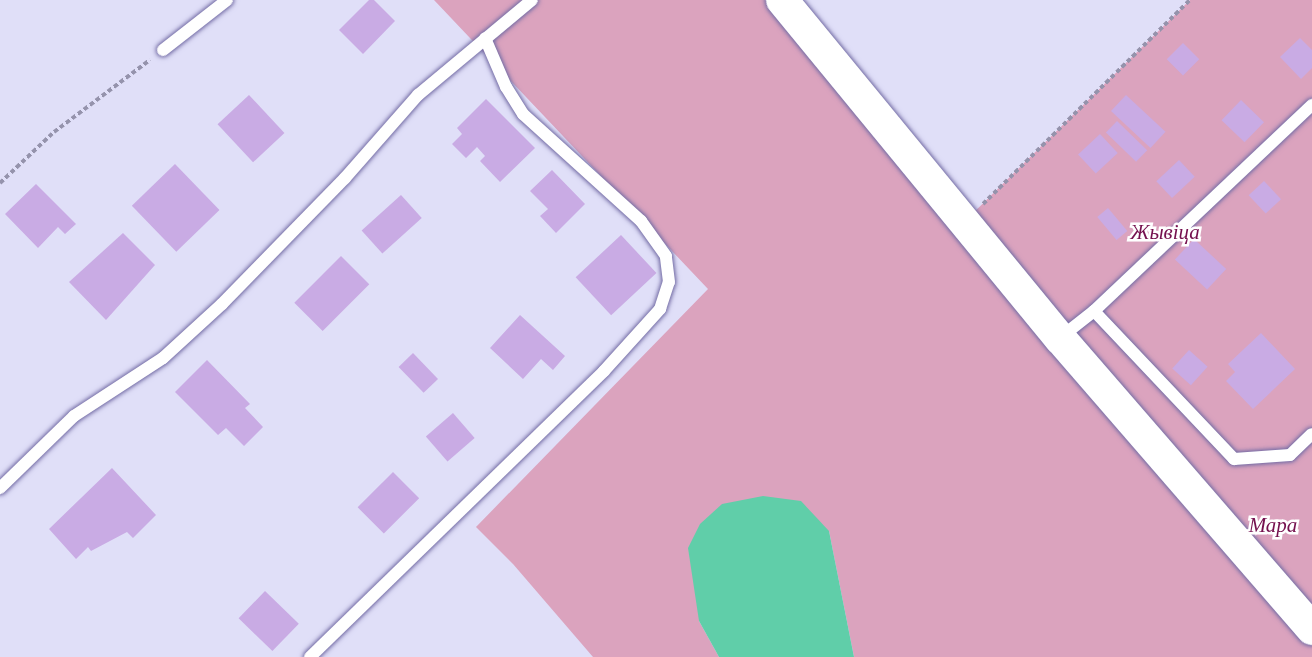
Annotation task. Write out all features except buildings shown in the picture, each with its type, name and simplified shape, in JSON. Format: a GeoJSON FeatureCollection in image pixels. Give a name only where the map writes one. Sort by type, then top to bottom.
{"type":"FeatureCollection","features":[{"type":"Feature","properties":{"kind":"street"},"geometry":{"type":"LineString","coordinates":[[782,0],[1060,338],[1312,629]]}},
{"type":"Feature","properties":{"kind":"lane"},"geometry":{"type":"LineString","coordinates":[[163,50],[227,0]]}},
{"type":"Feature","properties":{"kind":"lane"},"geometry":{"type":"LineString","coordinates":[[0,488],[74,416],[163,358],[222,304],[345,178],[417,95],[532,0]]}},
{"type":"Feature","properties":{"kind":"lane"},"geometry":{"type":"LineString","coordinates":[[310,657],[604,372],[660,309],[669,282],[666,256],[641,221],[523,114],[506,87],[485,38]]}},
{"type":"Feature","properties":{"kind":"lane"},"geometry":{"type":"LineString","coordinates":[[1060,338],[1094,311],[1312,105]]}},
{"type":"Feature","properties":{"kind":"lane"},"geometry":{"type":"LineString","coordinates":[[1094,311],[1234,459],[1290,455],[1312,434]]}},
{"type":"Feature","properties":{"kind":"path"},"geometry":{"type":"LineString","coordinates":[[964,222],[1190,0]]}},
{"type":"Feature","properties":{"kind":"path"},"geometry":{"type":"LineString","coordinates":[[0,183],[54,132],[163,50]]}},
{"type":"Feature","properties":{"kind":"green space"},"geometry":{"type":"Polygon","coordinates":[[[434,0],[782,0],[964,222],[1190,0],[1312,0],[1312,657],[854,657],[829,531],[699,621],[719,657],[593,657],[513,564],[476,527],[708,289],[434,0]]]}},
{"type":"Feature","properties":{"kind":"shaded area"},"geometry":{"type":"Polygon","coordinates":[[[763,496],[801,501],[829,531],[854,657],[719,657],[699,621],[688,548],[700,524],[722,504],[763,496]]]}},
{"type":"Feature","properties":{"kind":"park label","name":"Жывіца"},"geometry":{"type":"Point","coordinates":[1165,232]}},
{"type":"Feature","properties":{"kind":"park label","name":"Мара"},"geometry":{"type":"Point","coordinates":[1273,525]}}]}
